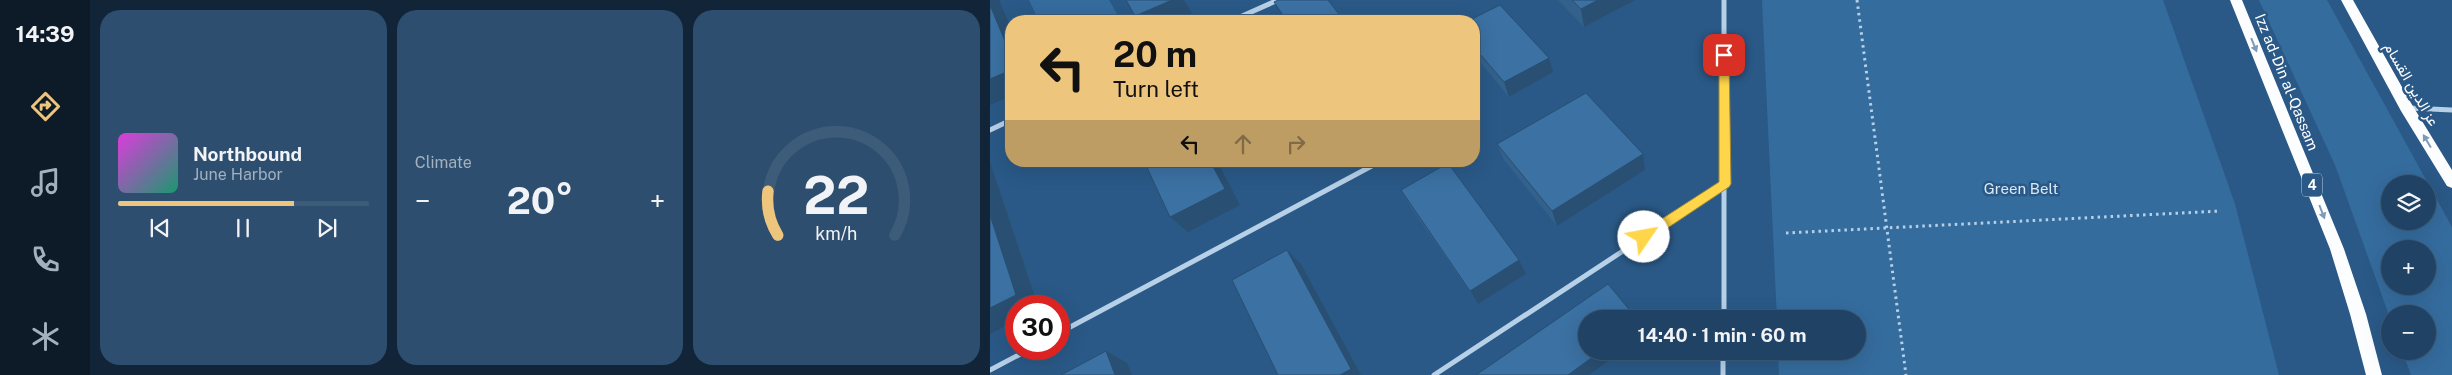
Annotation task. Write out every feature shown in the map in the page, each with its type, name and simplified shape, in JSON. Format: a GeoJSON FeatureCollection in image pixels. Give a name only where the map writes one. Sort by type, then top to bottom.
{"type":"FeatureCollection","features":[{"type":"Feature","properties":{"kind":"highway","name":"Izz ad-Din al-Qassam"},"geometry":{"type":"LineString","coordinates":[[2236,0],[2337,249],[2358,314],[2374,375]]}},
{"type":"Feature","properties":{"kind":"highway","name":"عز الدين القسام"},"geometry":{"type":"LineString","coordinates":[[2347,0],[2406,107],[2452,182]]}},
{"type":"Feature","properties":{"kind":"street"},"geometry":{"type":"LineString","coordinates":[[1244,15],[1278,0]]}},
{"type":"Feature","properties":{"kind":"street"},"geometry":{"type":"LineString","coordinates":[[1724,0],[1724,310]]}},
{"type":"Feature","properties":{"kind":"street"},"geometry":{"type":"LineString","coordinates":[[2406,107],[2452,110]]}},
{"type":"Feature","properties":{"kind":"street"},"geometry":{"type":"LineString","coordinates":[[990,130],[1005,123]]}},
{"type":"Feature","properties":{"kind":"street"},"geometry":{"type":"LineString","coordinates":[[1070,327],[1370,167]]}},
{"type":"Feature","properties":{"kind":"street"},"geometry":{"type":"LineString","coordinates":[[1434,375],[1725,184]]}},
{"type":"Feature","properties":{"kind":"street"},"geometry":{"type":"LineString","coordinates":[[990,370],[1009,360]]}},
{"type":"Feature","properties":{"kind":"street"},"geometry":{"type":"LineString","coordinates":[[1723,360],[1723,375]]}},
{"type":"Feature","properties":{"kind":"path"},"geometry":{"type":"LineString","coordinates":[[1857,0],[1906,375]]}},
{"type":"Feature","properties":{"kind":"path"},"geometry":{"type":"LineString","coordinates":[[1786,233],[2221,212]]}},
{"type":"Feature","properties":{"kind":"green space"},"geometry":{"type":"Polygon","coordinates":[[[1029,0],[1109,0],[1118,15],[1036,15],[1029,0]]]}},
{"type":"Feature","properties":{"kind":"green space","name":"Green Belt"},"geometry":{"type":"Polygon","coordinates":[[[1762,0],[2163,0],[2235,204],[2279,375],[1779,375],[1778,360],[1866,360],[1866,310],[1777,310],[1762,0]]]}},
{"type":"Feature","properties":{"kind":"green space"},"geometry":{"type":"Polygon","coordinates":[[[2259,0],[2327,0],[2423,175],[2381,175],[2381,230],[2436,230],[2436,198],[2452,227],[2452,375],[2411,375],[2405,360],[2436,360],[2436,305],[2385,305],[2382,295],[2436,295],[2436,240],[2381,240],[2381,293],[2335,165],[2259,0]]]}},
{"type":"Feature","properties":{"kind":"building"},"geometry":{"type":"Polygon","coordinates":[[[1126,0],[1172,0],[1137,15],[1134,15],[1126,0]]]}},
{"type":"Feature","properties":{"kind":"building"},"geometry":{"type":"Polygon","coordinates":[[[1278,0],[1328,0],[1339,15],[1283,15],[1274,2],[1278,0]]]}},
{"type":"Feature","properties":{"kind":"building"},"geometry":{"type":"Polygon","coordinates":[[[1572,0],[1598,0],[1581,9],[1572,0]]]}},
{"type":"Feature","properties":{"kind":"building"},"geometry":{"type":"Polygon","coordinates":[[[990,5],[1005,41],[1005,73],[990,79],[990,5]]]}},
{"type":"Feature","properties":{"kind":"building"},"geometry":{"type":"Polygon","coordinates":[[[1500,5],[1549,58],[1504,82],[1480,54],[1480,15],[1500,5]]]}},
{"type":"Feature","properties":{"kind":"building"},"geometry":{"type":"Polygon","coordinates":[[[1586,93],[1643,154],[1552,211],[1497,144],[1586,93]]]}},
{"type":"Feature","properties":{"kind":"building"},"geometry":{"type":"Polygon","coordinates":[[[1147,167],[1213,167],[1225,189],[1170,217],[1147,167]]]}},
{"type":"Feature","properties":{"kind":"building"},"geometry":{"type":"Polygon","coordinates":[[[1441,167],[1451,167],[1519,260],[1470,291],[1401,190],[1441,167]]]}},
{"type":"Feature","properties":{"kind":"building"},"geometry":{"type":"Polygon","coordinates":[[[990,215],[1016,295],[1005,295],[1005,300],[990,308],[990,215]]]}},
{"type":"Feature","properties":{"kind":"building"},"geometry":{"type":"Polygon","coordinates":[[[1287,250],[1351,369],[1340,375],[1278,375],[1232,280],[1287,250]]]}},
{"type":"Feature","properties":{"kind":"building"},"geometry":{"type":"Polygon","coordinates":[[[1608,284],[1630,310],[1578,310],[1578,360],[1589,360],[1568,375],[1476,375],[1608,284]]]}},
{"type":"Feature","properties":{"kind":"building"},"geometry":{"type":"Polygon","coordinates":[[[1106,351],[1115,375],[1061,375],[1106,351]]]}},
{"type":"Feature","properties":{"kind":"route"},"geometry":{"type":"LineString","coordinates":[[1644,237],[1725,184],[1724,55]]}}]}
